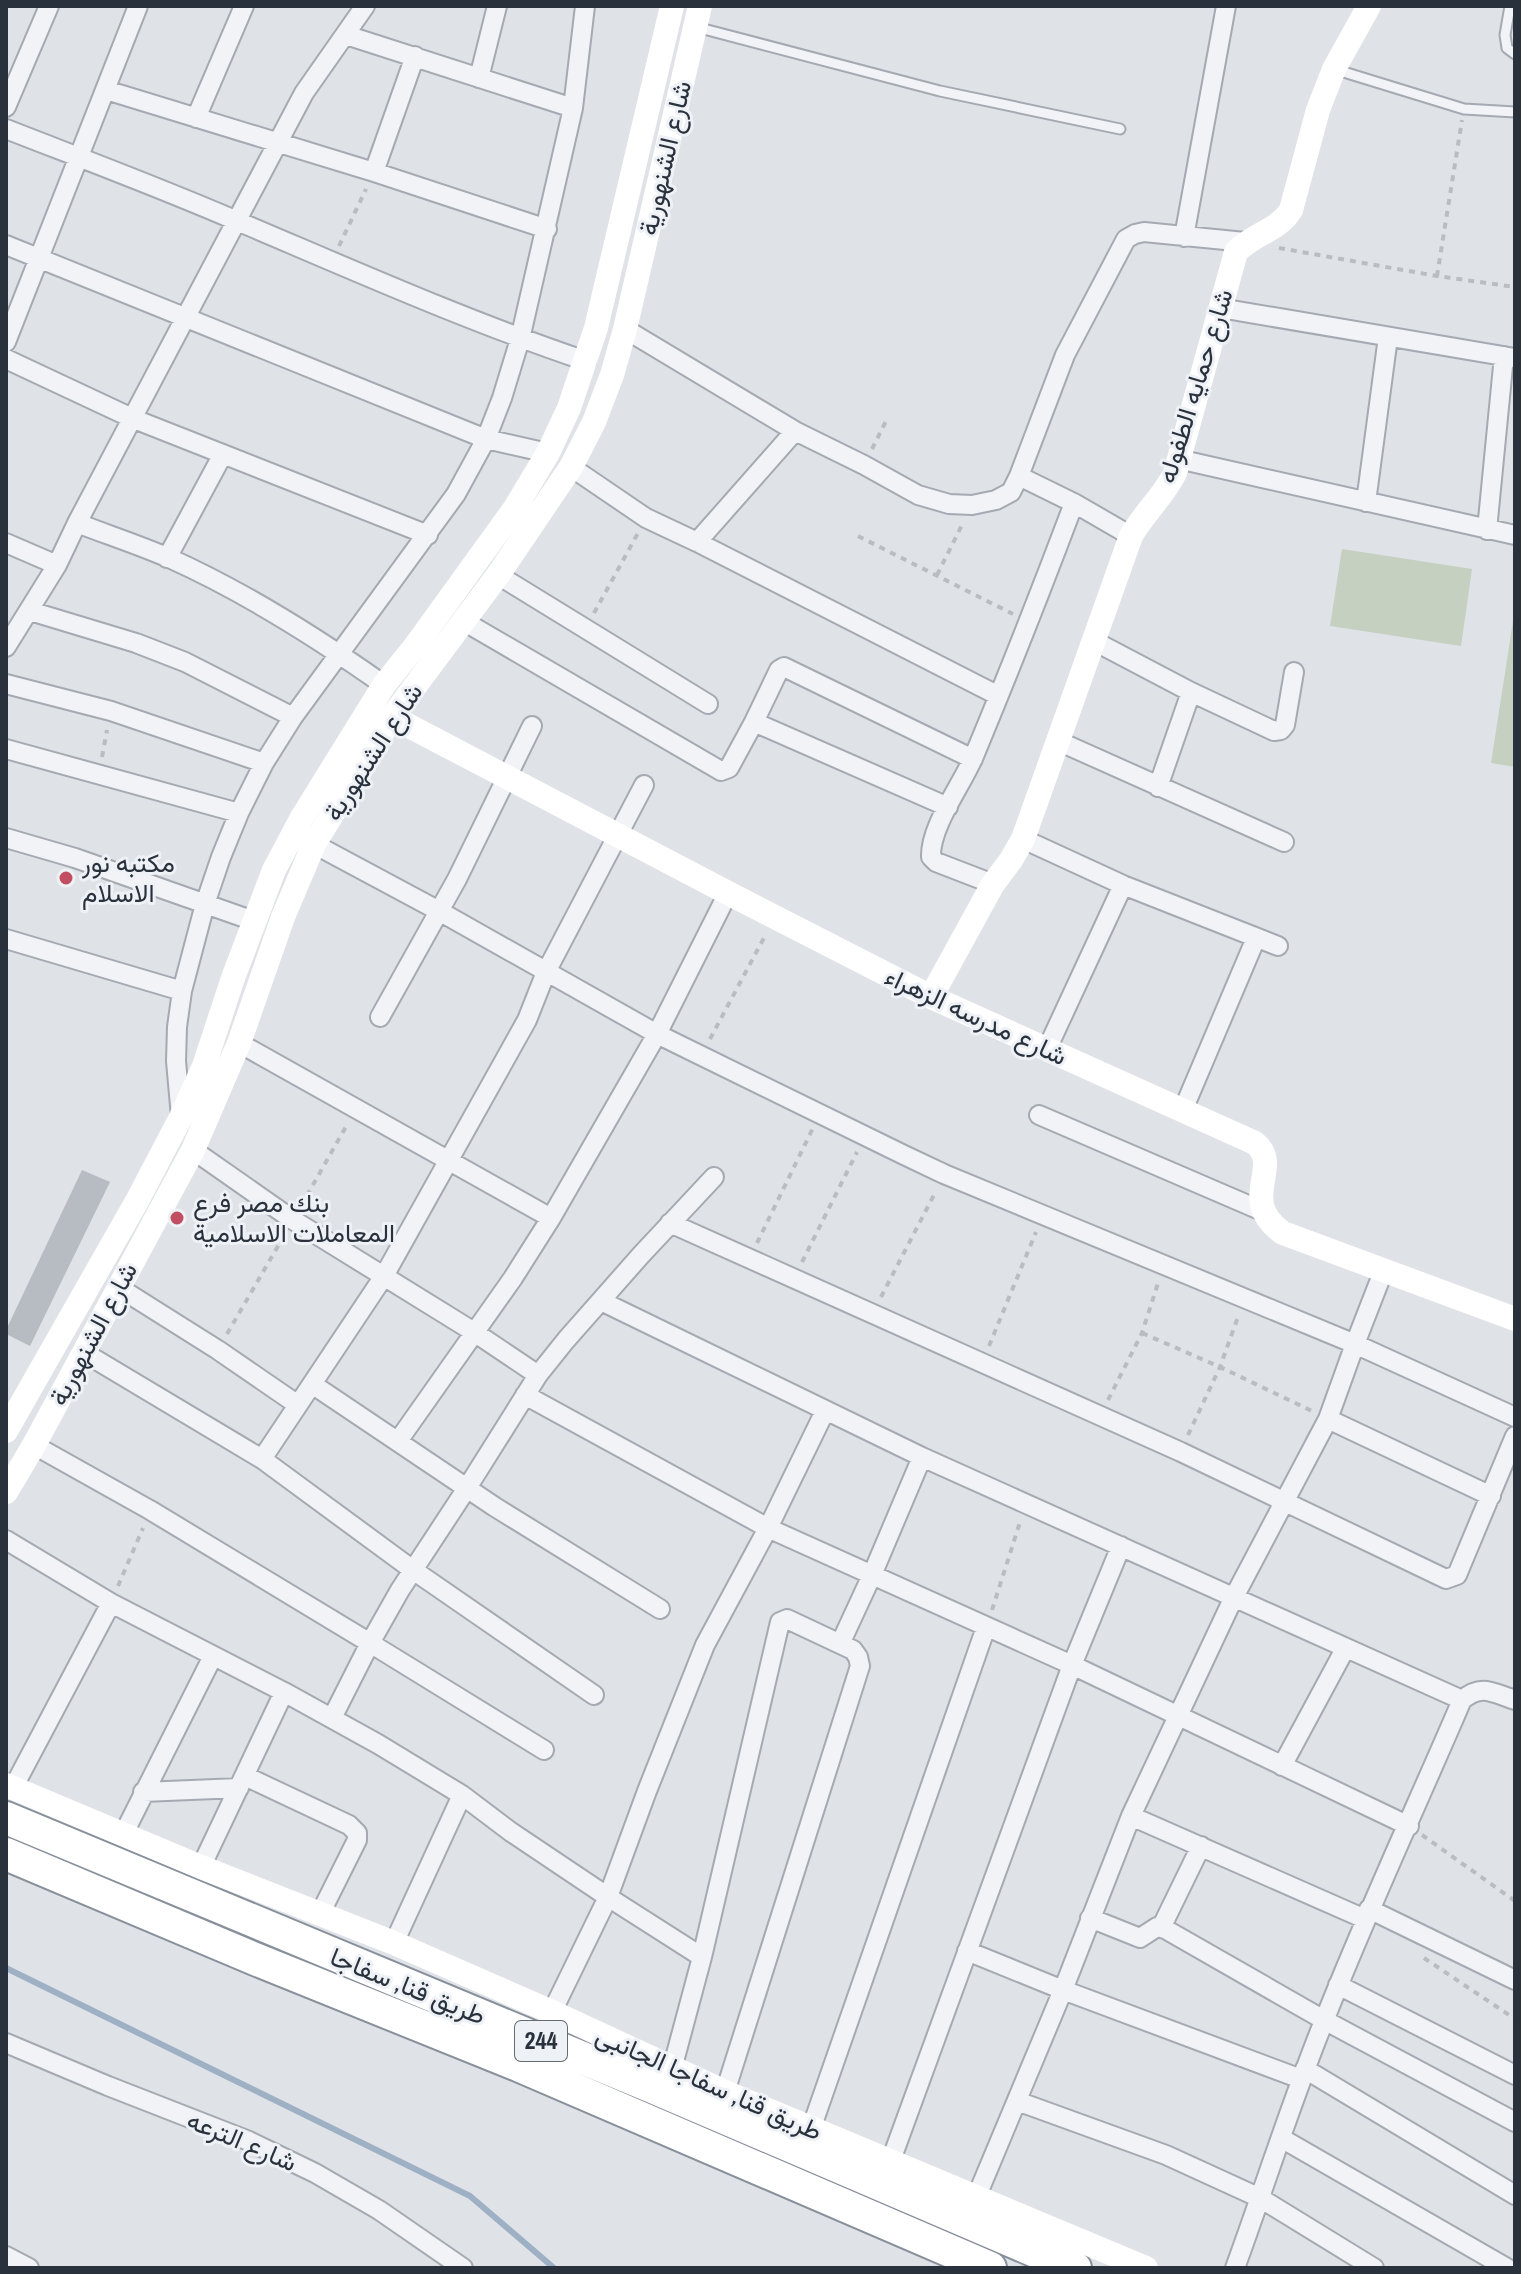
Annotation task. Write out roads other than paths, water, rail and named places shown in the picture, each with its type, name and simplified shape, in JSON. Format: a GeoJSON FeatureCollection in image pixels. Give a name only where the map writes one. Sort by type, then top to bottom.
{"type":"FeatureCollection","features":[{"type":"Feature","properties":{"kind":"highway","name":"طريق قنا, سفاجا"},"geometry":{"type":"LineString","coordinates":[[8,1797],[650,2086],[1075,2268]]}},
{"type":"Feature","properties":{"kind":"highway","name":"طريق قنا, سفاجا"},"geometry":{"type":"LineString","coordinates":[[6,1854],[518,2065],[990,2268]]}},
{"type":"Feature","properties":{"kind":"street"},"geometry":{"type":"LineString","coordinates":[[6,342],[138,6]]}},
{"type":"Feature","properties":{"kind":"street"},"geometry":{"type":"LineString","coordinates":[[196,118],[244,6]]}},
{"type":"Feature","properties":{"kind":"street"},"geometry":{"type":"LineString","coordinates":[[6,647],[57,565],[304,93],[365,6]]}},
{"type":"Feature","properties":{"kind":"street"},"geometry":{"type":"LineString","coordinates":[[479,78],[497,6]]}},
{"type":"Feature","properties":{"kind":"street"},"geometry":{"type":"LineString","coordinates":[[181,1117],[176,1061],[182,991],[205,904],[239,813],[264,763],[293,717],[456,494],[486,439],[502,398],[547,229],[573,108],[585,6]]}},
{"type":"Feature","properties":{"kind":"street","name":"شارع الشنهورية"},"geometry":{"type":"LineString","coordinates":[[6,1431],[137,1201],[181,1117],[204,1066],[274,870],[301,819],[384,685],[515,508],[548,453],[586,361],[672,6]]}},
{"type":"Feature","properties":{"kind":"street"},"geometry":{"type":"LineString","coordinates":[[1184,237],[1226,6]]}},
{"type":"Feature","properties":{"kind":"street"},"geometry":{"type":"LineString","coordinates":[[625,329],[795,431],[918,495],[949,504],[972,505],[996,500],[1011,492],[1019,476],[1065,355],[1126,239],[1144,232],[1245,242],[1285,220],[1291,210],[1318,110],[1334,69],[1369,6]]}},
{"type":"Feature","properties":{"kind":"street"},"geometry":{"type":"LineString","coordinates":[[6,107],[43,8]]}},
{"type":"Feature","properties":{"kind":"street","name":"شارع الشنهورية"},"geometry":{"type":"LineString","coordinates":[[6,1492],[193,1150],[239,1043],[283,917],[314,844],[392,717],[465,622],[571,467],[594,422],[625,329],[698,17]]}},
{"type":"Feature","properties":{"kind":"street"},"geometry":{"type":"LineString","coordinates":[[346,35],[573,108]]}},
{"type":"Feature","properties":{"kind":"street"},"geometry":{"type":"LineString","coordinates":[[374,172],[415,56]]}},
{"type":"Feature","properties":{"kind":"street"},"geometry":{"type":"LineString","coordinates":[[106,90],[547,229]]}},
{"type":"Feature","properties":{"kind":"street"},"geometry":{"type":"LineString","coordinates":[[6,129],[237,220],[331,263],[520,339],[586,361]]}},
{"type":"Feature","properties":{"kind":"street","name":"شارع حمايه الطفوله"},"geometry":{"type":"LineString","coordinates":[[931,997],[993,884],[1023,839],[1131,536],[1169,486],[1232,263],[1245,242]]}},
{"type":"Feature","properties":{"kind":"street"},"geometry":{"type":"LineString","coordinates":[[6,245],[486,439],[548,453]]}},
{"type":"Feature","properties":{"kind":"street"},"geometry":{"type":"LineString","coordinates":[[1220,308],[1509,357],[1487,530]]}},
{"type":"Feature","properties":{"kind":"street"},"geometry":{"type":"LineString","coordinates":[[1366,502],[1388,337]]}},
{"type":"Feature","properties":{"kind":"street"},"geometry":{"type":"LineString","coordinates":[[6,359],[134,419],[428,535]]}},
{"type":"Feature","properties":{"kind":"street"},"geometry":{"type":"LineString","coordinates":[[697,542],[795,431]]}},
{"type":"Feature","properties":{"kind":"street"},"geometry":{"type":"LineString","coordinates":[[167,558],[223,454]]}},
{"type":"Feature","properties":{"kind":"street"},"geometry":{"type":"LineString","coordinates":[[1178,459],[1515,535]]}},
{"type":"Feature","properties":{"kind":"street"},"geometry":{"type":"LineString","coordinates":[[571,467],[646,518],[997,695]]}},
{"type":"Feature","properties":{"kind":"street"},"geometry":{"type":"LineString","coordinates":[[1019,476],[1131,536]]}},
{"type":"Feature","properties":{"kind":"street"},"geometry":{"type":"LineString","coordinates":[[993,884],[936,862],[931,857],[931,846],[973,759],[1074,503]]}},
{"type":"Feature","properties":{"kind":"street"},"geometry":{"type":"LineString","coordinates":[[77,523],[167,558],[226,586],[340,654],[384,685]]}},
{"type":"Feature","properties":{"kind":"street"},"geometry":{"type":"LineString","coordinates":[[6,543],[57,565]]}},
{"type":"Feature","properties":{"kind":"street"},"geometry":{"type":"LineString","coordinates":[[498,575],[708,704]]}},
{"type":"Feature","properties":{"kind":"street"},"geometry":{"type":"LineString","coordinates":[[30,611],[172,657],[293,717]]}},
{"type":"Feature","properties":{"kind":"street"},"geometry":{"type":"LineString","coordinates":[[465,622],[721,771],[729,768],[779,670],[784,667],[973,759]]}},
{"type":"Feature","properties":{"kind":"street"},"geometry":{"type":"LineString","coordinates":[[1094,641],[1274,731],[1281,730],[1285,725],[1294,672]]}},
{"type":"Feature","properties":{"kind":"street"},"geometry":{"type":"LineString","coordinates":[[6,684],[111,711],[264,763]]}},
{"type":"Feature","properties":{"kind":"street"},"geometry":{"type":"LineString","coordinates":[[1158,787],[1191,692]]}},
{"type":"Feature","properties":{"kind":"street","name":"شارع مدرسه الزهراء"},"geometry":{"type":"LineString","coordinates":[[392,717],[931,997],[1255,1143],[1261,1148],[1265,1163],[1262,1211]]}},
{"type":"Feature","properties":{"kind":"street"},"geometry":{"type":"LineString","coordinates":[[754,722],[948,807]]}},
{"type":"Feature","properties":{"kind":"street"},"geometry":{"type":"LineString","coordinates":[[380,1017],[439,911],[532,726]]}},
{"type":"Feature","properties":{"kind":"street"},"geometry":{"type":"LineString","coordinates":[[1058,741],[1284,842]]}},
{"type":"Feature","properties":{"kind":"street"},"geometry":{"type":"LineString","coordinates":[[6,749],[239,813]]}},
{"type":"Feature","properties":{"kind":"street"},"geometry":{"type":"LineString","coordinates":[[262,1459],[384,1276],[449,1162],[527,1020],[546,972],[644,785]]}},
{"type":"Feature","properties":{"kind":"street"},"geometry":{"type":"LineString","coordinates":[[6,838],[75,858],[254,921]]}},
{"type":"Feature","properties":{"kind":"street"},"geometry":{"type":"LineString","coordinates":[[1023,839],[1123,885],[1278,946]]}},
{"type":"Feature","properties":{"kind":"street"},"geometry":{"type":"LineString","coordinates":[[314,844],[657,1034],[944,1174],[1355,1344],[1515,1417]]}},
{"type":"Feature","properties":{"kind":"street"},"geometry":{"type":"LineString","coordinates":[[1047,1049],[1123,885]]}},
{"type":"Feature","properties":{"kind":"street"},"geometry":{"type":"LineString","coordinates":[[398,1441],[513,1278],[551,1218],[657,1034],[728,893]]}},
{"type":"Feature","properties":{"kind":"street"},"geometry":{"type":"LineString","coordinates":[[1183,1110],[1256,938]]}},
{"type":"Feature","properties":{"kind":"street"},"geometry":{"type":"LineString","coordinates":[[6,939],[182,991]]}},
{"type":"Feature","properties":{"kind":"street"},"geometry":{"type":"LineString","coordinates":[[239,1043],[551,1218]]}},
{"type":"Feature","properties":{"kind":"street"},"geometry":{"type":"LineString","coordinates":[[1039,1115],[1262,1211],[1270,1224],[1283,1233],[1515,1319]]}},
{"type":"Feature","properties":{"kind":"street"},"geometry":{"type":"LineString","coordinates":[[193,1150],[293,1220],[538,1375]]}},
{"type":"Feature","properties":{"kind":"street"},"geometry":{"type":"LineString","coordinates":[[332,1718],[370,1643],[413,1570],[538,1375],[714,1177]]}},
{"type":"Feature","properties":{"kind":"street"},"geometry":{"type":"LineString","coordinates":[[670,1223],[1181,1452],[1446,1579],[1457,1575],[1515,1436]]}},
{"type":"Feature","properties":{"kind":"street"},"geometry":{"type":"LineString","coordinates":[[976,2198],[1063,1990],[1131,1816],[1233,1599],[1328,1419],[1383,1272]]}},
{"type":"Feature","properties":{"kind":"street"},"geometry":{"type":"LineString","coordinates":[[118,1287],[298,1405]]}},
{"type":"Feature","properties":{"kind":"street"},"geometry":{"type":"LineString","coordinates":[[601,1301],[922,1457],[1462,1700]]}},
{"type":"Feature","properties":{"kind":"street"},"geometry":{"type":"LineString","coordinates":[[83,1352],[262,1459],[413,1570],[594,1695]]}},
{"type":"Feature","properties":{"kind":"street"},"geometry":{"type":"LineString","coordinates":[[312,1384],[467,1488],[660,1609]]}},
{"type":"Feature","properties":{"kind":"street"},"geometry":{"type":"LineString","coordinates":[[525,1395],[768,1528],[1072,1665],[1409,1826]]}},
{"type":"Feature","properties":{"kind":"street"},"geometry":{"type":"LineString","coordinates":[[552,2012],[608,1897],[705,1645],[768,1528],[825,1411]]}},
{"type":"Feature","properties":{"kind":"street"},"geometry":{"type":"LineString","coordinates":[[1328,1419],[1491,1496]]}},
{"type":"Feature","properties":{"kind":"street"},"geometry":{"type":"LineString","coordinates":[[34,1445],[150,1510],[544,1750]]}},
{"type":"Feature","properties":{"kind":"street"},"geometry":{"type":"LineString","coordinates":[[841,1642],[922,1457]]}},
{"type":"Feature","properties":{"kind":"street"},"geometry":{"type":"LineString","coordinates":[[6,1540],[111,1603],[332,1718],[462,1795],[511,1832],[702,1957]]}},
{"type":"Feature","properties":{"kind":"street"},"geometry":{"type":"LineString","coordinates":[[890,2163],[1072,1665],[1121,1546]]}},
{"type":"Feature","properties":{"kind":"street"},"geometry":{"type":"LineString","coordinates":[[8,1797],[111,1603]]}},
{"type":"Feature","properties":{"kind":"street"},"geometry":{"type":"LineString","coordinates":[[672,2069],[702,1957],[780,1622],[787,1619],[841,1642],[853,1650],[860,1666],[725,2092]]}},
{"type":"Feature","properties":{"kind":"street"},"geometry":{"type":"LineString","coordinates":[[811,2129],[986,1627]]}},
{"type":"Feature","properties":{"kind":"street"},"geometry":{"type":"LineString","coordinates":[[1282,1766],[1345,1649]]}},
{"type":"Feature","properties":{"kind":"street"},"geometry":{"type":"LineString","coordinates":[[123,1835],[213,1656]]}},
{"type":"Feature","properties":{"kind":"street"},"geometry":{"type":"LineString","coordinates":[[1235,2268],[1324,2020],[1367,1914],[1409,1826],[1462,1700],[1475,1690],[1483,1689],[1515,1700]]}},
{"type":"Feature","properties":{"kind":"street"},"geometry":{"type":"LineString","coordinates":[[201,1867],[284,1692]]}},
{"type":"Feature","properties":{"kind":"street"},"geometry":{"type":"LineString","coordinates":[[143,1792],[242,1782],[354,1828],[357,1840],[320,1914]]}},
{"type":"Feature","properties":{"kind":"street"},"geometry":{"type":"LineString","coordinates":[[394,1943],[462,1795]]}},
{"type":"Feature","properties":{"kind":"street","name":"طريق قنا, سفاجا الجانبى"},"geometry":{"type":"LineString","coordinates":[[8,1797],[123,1835],[394,1943],[725,2092],[1146,2268]]}},
{"type":"Feature","properties":{"kind":"street"},"geometry":{"type":"LineString","coordinates":[[1131,1816],[1367,1914],[1515,1980]]}},
{"type":"Feature","properties":{"kind":"street"},"geometry":{"type":"LineString","coordinates":[[1161,1928],[1201,1846]]}},
{"type":"Feature","properties":{"kind":"street"},"geometry":{"type":"LineString","coordinates":[[1090,1918],[1140,1938],[1157,1927],[1161,1928],[1515,2122]]}},
{"type":"Feature","properties":{"kind":"street"},"geometry":{"type":"LineString","coordinates":[[967,1951],[1063,1990],[1303,2074],[1515,2195]]}},
{"type":"Feature","properties":{"kind":"street"},"geometry":{"type":"LineString","coordinates":[[1338,1985],[1515,2075]]}},
{"type":"Feature","properties":{"kind":"street","name":"شارع الترعه"},"geometry":{"type":"LineString","coordinates":[[6,2043],[249,2141],[315,2173],[379,2210],[463,2268]]}},
{"type":"Feature","properties":{"kind":"street"},"geometry":{"type":"LineString","coordinates":[[1017,2101],[1166,2155],[1260,2198],[1374,2268]]}},
{"type":"Feature","properties":{"kind":"street"},"geometry":{"type":"LineString","coordinates":[[1281,2138],[1507,2268]]}},
{"type":"Feature","properties":{"kind":"street"},"geometry":{"type":"LineString","coordinates":[[6,2256],[29,2268]]}},
{"type":"Feature","properties":{"kind":"lane"},"geometry":{"type":"LineString","coordinates":[[1510,6],[1505,35],[1507,48],[1515,54]]}},
{"type":"Feature","properties":{"kind":"lane"},"geometry":{"type":"LineString","coordinates":[[698,17],[940,91],[1120,129]]}},
{"type":"Feature","properties":{"kind":"lane"},"geometry":{"type":"LineString","coordinates":[[1334,69],[1464,109],[1515,112]]}},
{"type":"Feature","properties":{"kind":"waterway"},"geometry":{"type":"LineString","coordinates":[[6,1968],[470,2196],[554,2268]]}},
{"type":"Feature","properties":{"kind":"place","name":"مكتبه نور الاسلام"},"geometry":{"type":"Point","coordinates":[66,878]}},
{"type":"Feature","properties":{"kind":"place","name":"بنك مصر فرع المعاملات الاسلامية"},"geometry":{"type":"Point","coordinates":[177,1218]}}]}
